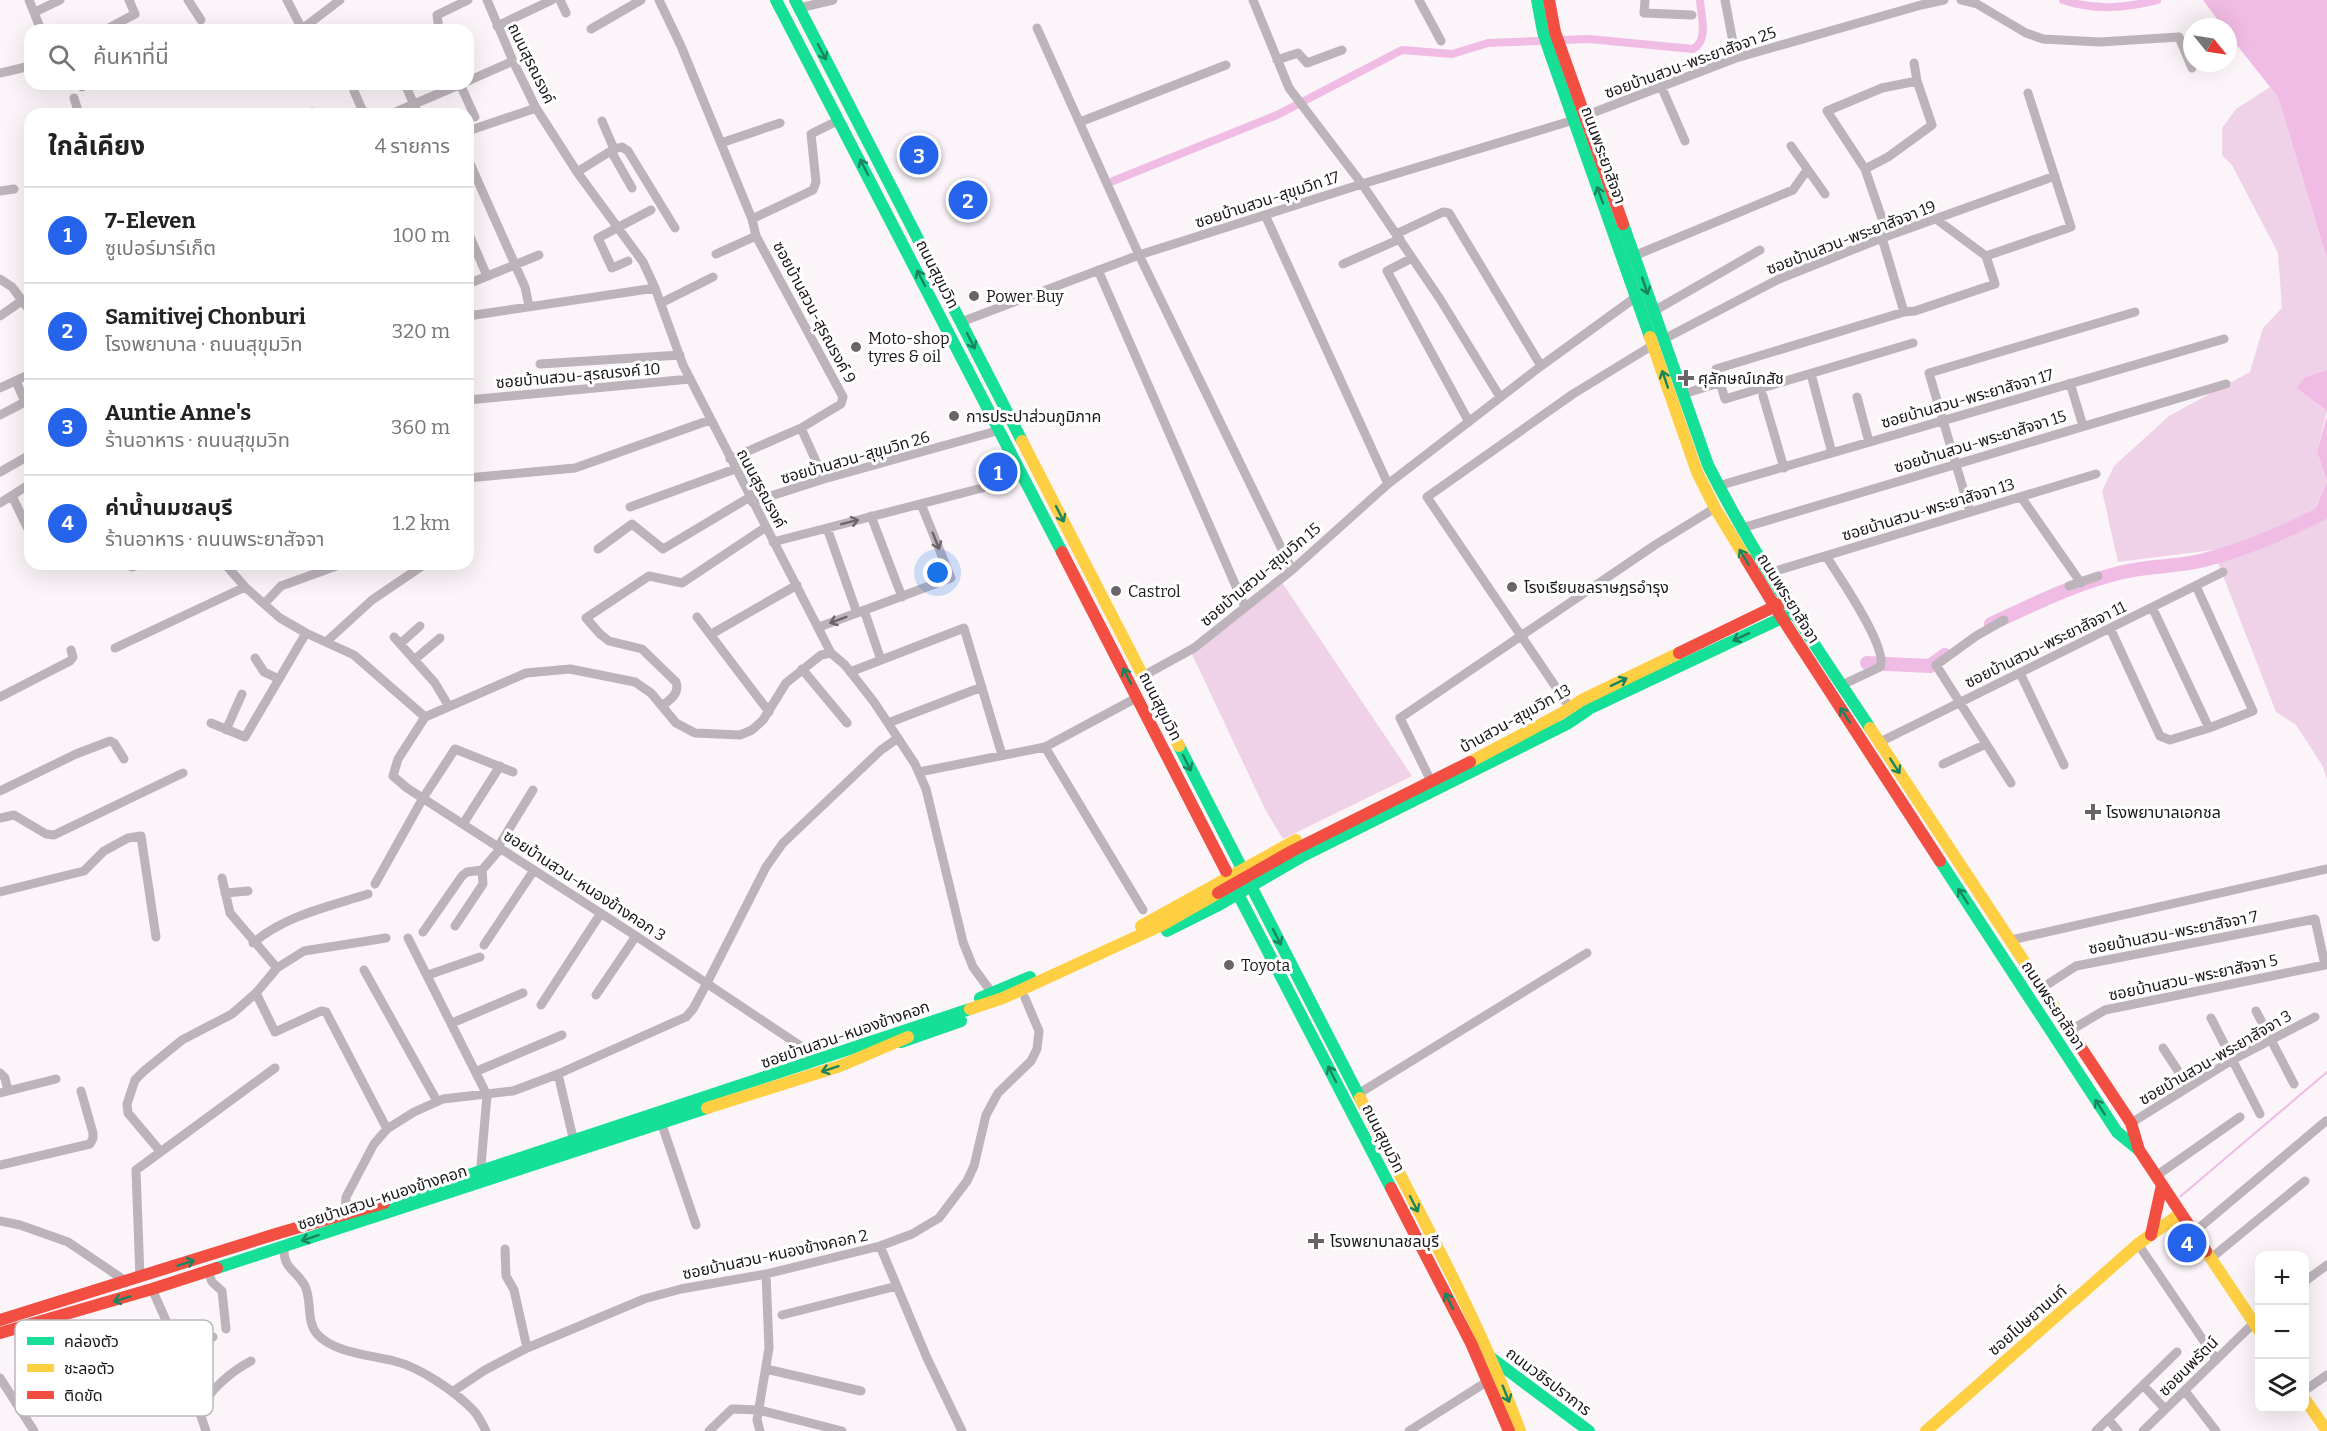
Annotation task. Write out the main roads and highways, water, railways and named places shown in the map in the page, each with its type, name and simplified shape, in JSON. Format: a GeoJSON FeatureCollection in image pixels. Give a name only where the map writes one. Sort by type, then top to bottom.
{"type":"FeatureCollection","features":[{"type":"Feature","properties":{"kind":"main road","name":"ถนนสุขุมวิท"},"geometry":{"type":"LineString","coordinates":[[776,0],[1466,1333],[1509,1431]]}},
{"type":"Feature","properties":{"kind":"main road","name":"ถนนพระยาสัจจา"},"geometry":{"type":"LineString","coordinates":[[1537,0],[1629,258],[1654,311],[1658,342],[1697,472],[1715,508],[1780,604],[1794,612],[2071,1030],[2132,1123],[2139,1150]]}},
{"type":"Feature","properties":{"kind":"main road","name":"ถนนพระยาสัจจา"},"geometry":{"type":"LineString","coordinates":[[1548,0],[1549,32]]}},
{"type":"Feature","properties":{"kind":"main road","name":"ถนนสุขุมวิท"},"geometry":{"type":"LineString","coordinates":[[797,4],[1358,1094],[1490,1357],[1520,1431]]}},
{"type":"Feature","properties":{"kind":"main road","name":"ถนนพระยาสัจจา"},"geometry":{"type":"LineString","coordinates":[[1629,258],[1636,297],[1683,394],[1708,465],[1718,486],[1769,573],[1780,604],[1782,618],[2117,1132],[2139,1150],[2210,1259],[2255,1321]]}},
{"type":"Feature","properties":{"kind":"main road","name":"บ้านสวน-สุขุมวิท 13"},"geometry":{"type":"LineString","coordinates":[[950,1016],[1003,999],[1162,925],[1292,851],[1564,718],[1780,604]]}},
{"type":"Feature","properties":{"kind":"main road","name":"บ้านสวน-สุขุมวิท 13"},"geometry":{"type":"LineString","coordinates":[[1585,705],[1794,612]]}},
{"type":"Feature","properties":{"kind":"main road"},"geometry":{"type":"LineString","coordinates":[[883,1044],[1161,916],[1242,868],[1568,705],[1585,705]]}},
{"type":"Feature","properties":{"kind":"main road"},"geometry":{"type":"LineString","coordinates":[[883,1044],[1024,998],[1167,931],[1301,857],[1567,724],[1585,705]]}},
{"type":"Feature","properties":{"kind":"main road"},"geometry":{"type":"LineString","coordinates":[[1868,750],[1880,742]]}},
{"type":"Feature","properties":{"kind":"main road"},"geometry":{"type":"LineString","coordinates":[[1936,855],[1950,848]]}},
{"type":"Feature","properties":{"kind":"main road"},"geometry":{"type":"LineString","coordinates":[[1161,916],[1167,931]]}},
{"type":"Feature","properties":{"kind":"main road"},"geometry":{"type":"LineString","coordinates":[[1995,945],[2011,940]]}},
{"type":"Feature","properties":{"kind":"main road","name":"ซอยบ้านสวน-หนองข้างคอก"},"geometry":{"type":"LineString","coordinates":[[0,1320],[279,1233],[480,1178],[840,1066],[883,1044],[950,1016]]}},
{"type":"Feature","properties":{"kind":"main road","name":"ซอยบ้านสวน-หนองข้างคอก"},"geometry":{"type":"LineString","coordinates":[[45,1320],[284,1247],[480,1178],[574,1142],[807,1065],[883,1044]]}},
{"type":"Feature","properties":{"kind":"main road"},"geometry":{"type":"LineString","coordinates":[[2117,1132],[2132,1123]]}},
{"type":"Feature","properties":{"kind":"main road"},"geometry":{"type":"LineString","coordinates":[[2151,1235],[2159,1181]]}},
{"type":"Feature","properties":{"kind":"main road","name":"ซอยโปษยานนท์"},"geometry":{"type":"LineString","coordinates":[[1926,1431],[2138,1245],[2180,1214]]}},
{"type":"Feature","properties":{"kind":"main road"},"geometry":{"type":"LineString","coordinates":[[213,1269],[214,1253]]}},
{"type":"Feature","properties":{"kind":"main road","name":"ซอยบ้านสวน-หนองข้างคอก"},"geometry":{"type":"LineString","coordinates":[[0,1333],[15,1329]]}},
{"type":"Feature","properties":{"kind":"main road","name":"ถนนวชิรปราการ"},"geometry":{"type":"LineString","coordinates":[[1490,1357],[1588,1431]]}},
{"type":"Feature","properties":{"kind":"main road"},"geometry":{"type":"LineString","coordinates":[[2309,1403],[2323,1416],[2327,1431]]}},
{"type":"Feature","properties":{"kind":"waterway"},"geometry":{"type":"LineString","coordinates":[[1113,181],[1277,115],[1402,50],[1452,54],[1488,43],[1589,39],[1693,49],[1698,45],[1703,34],[1700,0]]}},
{"type":"Feature","properties":{"kind":"waterway"},"geometry":{"type":"LineString","coordinates":[[2063,0],[2098,7],[2133,5],[2157,0]]}},
{"type":"Feature","properties":{"kind":"waterway"},"geometry":{"type":"LineString","coordinates":[[1991,624],[2089,582],[2132,570],[2190,563],[2233,552],[2327,511]]}},
{"type":"Feature","properties":{"kind":"waterway"},"geometry":{"type":"LineString","coordinates":[[1867,663],[1930,666],[1945,655]]}},
{"type":"Feature","properties":{"kind":"waterway"},"geometry":{"type":"LineString","coordinates":[[2181,1196],[2327,1072]]}},
{"type":"Feature","properties":{"kind":"place","name":"Auntie Anne's"},"geometry":{"type":"Point","coordinates":[919,155]}},
{"type":"Feature","properties":{"kind":"place","name":"Samitivej Chonburi"},"geometry":{"type":"Point","coordinates":[968,200]}},
{"type":"Feature","properties":{"kind":"place","name":"Power Buy"},"geometry":{"type":"Point","coordinates":[974,296]}},
{"type":"Feature","properties":{"kind":"place","name":"Moto-shop tyres & oil"},"geometry":{"type":"Point","coordinates":[856,347]}},
{"type":"Feature","properties":{"kind":"place","name":"ศุลักษณ์เภสัช"},"geometry":{"type":"Point","coordinates":[1686,378]}},
{"type":"Feature","properties":{"kind":"place","name":"การประปาส่วนภูมิภาค"},"geometry":{"type":"Point","coordinates":[954,416]}},
{"type":"Feature","properties":{"kind":"place","name":"7-Eleven"},"geometry":{"type":"Point","coordinates":[998,472]}},
{"type":"Feature","properties":{"kind":"place","name":"โรงเรียนชลราษฎรอำรุง"},"geometry":{"type":"Point","coordinates":[1512,587]}},
{"type":"Feature","properties":{"kind":"place","name":"Castrol"},"geometry":{"type":"Point","coordinates":[1116,591]}},
{"type":"Feature","properties":{"kind":"place","name":"โรงพยาบาลเอกชล"},"geometry":{"type":"Point","coordinates":[2093,812]}},
{"type":"Feature","properties":{"kind":"place","name":"Toyota"},"geometry":{"type":"Point","coordinates":[1229,965]}},
{"type":"Feature","properties":{"kind":"place","name":"โรงพยาบาลชลบุรี"},"geometry":{"type":"Point","coordinates":[1316,1241]}},
{"type":"Feature","properties":{"kind":"place","name":"ค่าน้ำนมชลบุรี"},"geometry":{"type":"Point","coordinates":[2187,1243]}}]}
